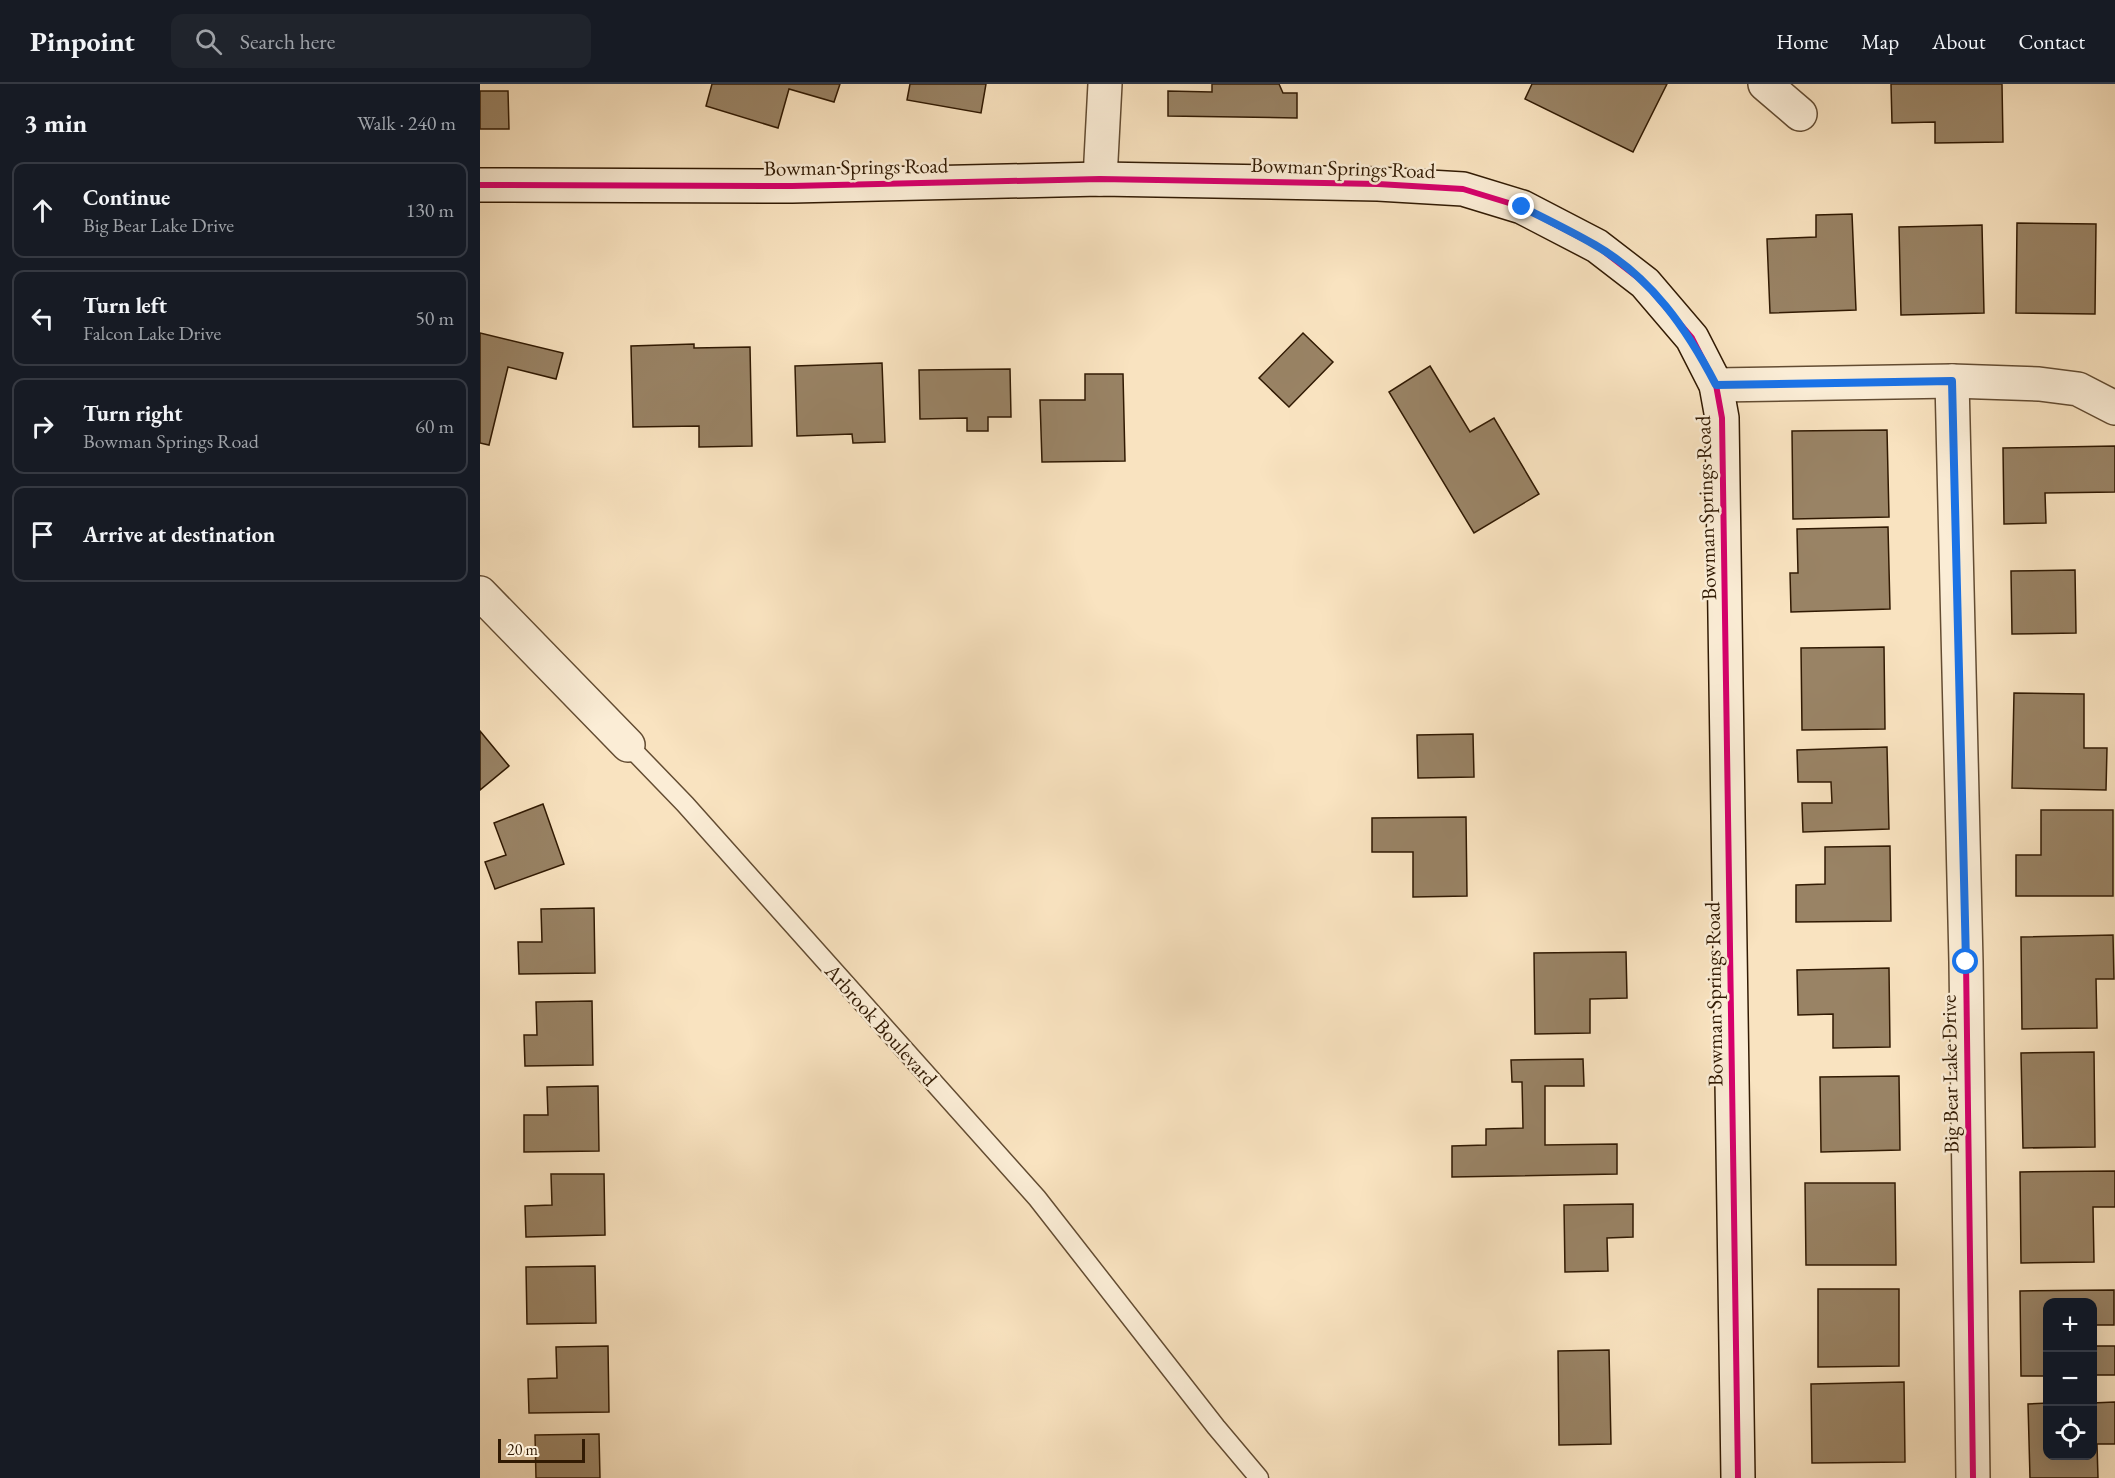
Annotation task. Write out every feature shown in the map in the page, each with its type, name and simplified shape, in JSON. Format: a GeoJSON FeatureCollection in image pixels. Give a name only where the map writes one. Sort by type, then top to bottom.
{"type":"FeatureCollection","features":[{"type":"Feature","properties":{"kind":"street"},"geometry":{"type":"LineString","coordinates":[[1100,178],[1105,84]]}},
{"type":"Feature","properties":{"kind":"street"},"geometry":{"type":"LineString","coordinates":[[1765,84],[1800,114]]}},
{"type":"Feature","properties":{"kind":"street","name":"Bowman Springs Road"},"geometry":{"type":"LineString","coordinates":[[480,185],[792,186],[1100,178],[1366,184],[1463,189],[1522,207],[1597,246],[1645,283],[1692,338],[1716,385],[1722,418],[1738,1478]]}},
{"type":"Feature","properties":{"kind":"street"},"geometry":{"type":"LineString","coordinates":[[1716,385],[1952,381],[2039,384],[2078,389],[2115,408]]}},
{"type":"Feature","properties":{"kind":"street","name":"Big Bear Lake Drive"},"geometry":{"type":"LineString","coordinates":[[1952,381],[1966,962],[1973,1478]]}},
{"type":"Feature","properties":{"kind":"street","name":"Arbrook Boulevard"},"geometry":{"type":"LineString","coordinates":[[480,592],[628,745]]}},
{"type":"Feature","properties":{"kind":"lane","name":"Arbrook Boulevard"},"geometry":{"type":"LineString","coordinates":[[628,745],[685,804],[1037,1198],[1215,1427],[1259,1478]]}},
{"type":"Feature","properties":{"kind":"building"},"geometry":{"type":"Polygon","coordinates":[[[712,84],[840,84],[834,102],[789,89],[778,128],[706,106],[712,84]]]}},
{"type":"Feature","properties":{"kind":"building"},"geometry":{"type":"Polygon","coordinates":[[[910,84],[986,84],[981,113],[907,100],[910,84]]]}},
{"type":"Feature","properties":{"kind":"building"},"geometry":{"type":"Polygon","coordinates":[[[1212,84],[1279,84],[1283,93],[1297,93],[1297,118],[1168,116],[1168,91],[1212,92],[1212,84]]]}},
{"type":"Feature","properties":{"kind":"building"},"geometry":{"type":"Polygon","coordinates":[[[1532,84],[1667,84],[1633,152],[1525,99],[1532,84]]]}},
{"type":"Feature","properties":{"kind":"building"},"geometry":{"type":"Polygon","coordinates":[[[1891,84],[2002,84],[2003,142],[1935,143],[1935,122],[1892,123],[1891,84]]]}},
{"type":"Feature","properties":{"kind":"building"},"geometry":{"type":"Polygon","coordinates":[[[480,91],[508,91],[509,129],[480,129],[480,91]]]}},
{"type":"Feature","properties":{"kind":"building"},"geometry":{"type":"Polygon","coordinates":[[[1852,214],[1856,310],[1770,313],[1767,239],[1816,237],[1816,215],[1852,214]]]}},
{"type":"Feature","properties":{"kind":"building"},"geometry":{"type":"Polygon","coordinates":[[[2017,223],[2096,224],[2095,314],[2016,313],[2017,223]]]}},
{"type":"Feature","properties":{"kind":"building"},"geometry":{"type":"Polygon","coordinates":[[[1982,225],[1984,313],[1901,315],[1899,227],[1982,225]]]}},
{"type":"Feature","properties":{"kind":"building"},"geometry":{"type":"Polygon","coordinates":[[[480,333],[563,353],[556,379],[508,367],[489,445],[480,443],[480,333]]]}},
{"type":"Feature","properties":{"kind":"building"},"geometry":{"type":"Polygon","coordinates":[[[1303,333],[1333,362],[1289,407],[1259,378],[1303,333]]]}},
{"type":"Feature","properties":{"kind":"building"},"geometry":{"type":"Polygon","coordinates":[[[694,344],[694,348],[750,347],[752,446],[699,447],[699,426],[633,427],[631,346],[694,344]]]}},
{"type":"Feature","properties":{"kind":"building"},"geometry":{"type":"Polygon","coordinates":[[[882,363],[885,442],[853,443],[852,434],[797,436],[795,366],[882,363]]]}},
{"type":"Feature","properties":{"kind":"building"},"geometry":{"type":"Polygon","coordinates":[[[1430,366],[1470,432],[1494,418],[1539,494],[1474,533],[1389,392],[1430,366]]]}},
{"type":"Feature","properties":{"kind":"building"},"geometry":{"type":"Polygon","coordinates":[[[1010,369],[1011,417],[988,417],[988,431],[967,431],[967,418],[920,419],[919,370],[1010,369]]]}},
{"type":"Feature","properties":{"kind":"building"},"geometry":{"type":"Polygon","coordinates":[[[1085,374],[1123,374],[1125,461],[1042,462],[1040,400],[1085,400],[1085,374]]]}},
{"type":"Feature","properties":{"kind":"building"},"geometry":{"type":"Polygon","coordinates":[[[1887,430],[1889,517],[1793,519],[1792,431],[1887,430]]]}},
{"type":"Feature","properties":{"kind":"building"},"geometry":{"type":"Polygon","coordinates":[[[2115,446],[2115,492],[2045,493],[2046,523],[2004,524],[2003,448],[2115,446]]]}},
{"type":"Feature","properties":{"kind":"building"},"geometry":{"type":"Polygon","coordinates":[[[1888,527],[1890,609],[1791,612],[1790,573],[1798,573],[1797,529],[1888,527]]]}},
{"type":"Feature","properties":{"kind":"building"},"geometry":{"type":"Polygon","coordinates":[[[2075,570],[2076,633],[2012,634],[2011,571],[2075,570]]]}},
{"type":"Feature","properties":{"kind":"building"},"geometry":{"type":"Polygon","coordinates":[[[1884,647],[1885,729],[1802,730],[1801,648],[1884,647]]]}},
{"type":"Feature","properties":{"kind":"building"},"geometry":{"type":"Polygon","coordinates":[[[2014,693],[2084,694],[2084,748],[2107,748],[2106,790],[2012,788],[2014,693]]]}},
{"type":"Feature","properties":{"kind":"building"},"geometry":{"type":"Polygon","coordinates":[[[480,731],[509,766],[480,790],[480,731]]]}},
{"type":"Feature","properties":{"kind":"building"},"geometry":{"type":"Polygon","coordinates":[[[1473,734],[1474,777],[1418,778],[1417,735],[1473,734]]]}},
{"type":"Feature","properties":{"kind":"building"},"geometry":{"type":"Polygon","coordinates":[[[1887,747],[1889,829],[1803,832],[1802,803],[1832,803],[1831,782],[1798,782],[1797,750],[1887,747]]]}},
{"type":"Feature","properties":{"kind":"building"},"geometry":{"type":"Polygon","coordinates":[[[543,804],[564,864],[495,889],[485,862],[506,855],[494,823],[543,804]]]}},
{"type":"Feature","properties":{"kind":"building"},"geometry":{"type":"Polygon","coordinates":[[[2041,810],[2113,810],[2113,896],[2016,896],[2016,855],[2041,855],[2041,810]]]}},
{"type":"Feature","properties":{"kind":"building"},"geometry":{"type":"Polygon","coordinates":[[[1466,817],[1467,896],[1413,897],[1413,852],[1372,852],[1372,818],[1466,817]]]}},
{"type":"Feature","properties":{"kind":"building"},"geometry":{"type":"Polygon","coordinates":[[[1890,846],[1891,921],[1796,922],[1796,885],[1825,884],[1825,847],[1890,846]]]}},
{"type":"Feature","properties":{"kind":"building"},"geometry":{"type":"Polygon","coordinates":[[[594,908],[595,973],[519,974],[518,942],[542,942],[541,909],[594,908]]]}},
{"type":"Feature","properties":{"kind":"building"},"geometry":{"type":"Polygon","coordinates":[[[2113,935],[2114,979],[2096,979],[2097,1028],[2022,1029],[2021,937],[2113,935]]]}},
{"type":"Feature","properties":{"kind":"building"},"geometry":{"type":"Polygon","coordinates":[[[1626,952],[1627,998],[1590,999],[1590,1033],[1535,1034],[1534,953],[1626,952]]]}},
{"type":"Feature","properties":{"kind":"building"},"geometry":{"type":"Polygon","coordinates":[[[1889,968],[1890,1047],[1833,1048],[1833,1014],[1798,1015],[1797,970],[1889,968]]]}},
{"type":"Feature","properties":{"kind":"building"},"geometry":{"type":"Polygon","coordinates":[[[592,1001],[593,1065],[525,1066],[524,1035],[537,1035],[536,1002],[592,1001]]]}},
{"type":"Feature","properties":{"kind":"building"},"geometry":{"type":"Polygon","coordinates":[[[2094,1052],[2095,1147],[2023,1148],[2021,1053],[2094,1052]]]}},
{"type":"Feature","properties":{"kind":"building"},"geometry":{"type":"Polygon","coordinates":[[[1583,1059],[1584,1086],[1545,1086],[1545,1145],[1617,1144],[1617,1174],[1452,1177],[1452,1146],[1486,1145],[1486,1129],[1523,1128],[1522,1082],[1512,1082],[1511,1060],[1583,1059]]]}},
{"type":"Feature","properties":{"kind":"building"},"geometry":{"type":"Polygon","coordinates":[[[1899,1076],[1900,1150],[1821,1152],[1820,1077],[1899,1076]]]}},
{"type":"Feature","properties":{"kind":"building"},"geometry":{"type":"Polygon","coordinates":[[[598,1086],[599,1151],[524,1152],[524,1115],[548,1115],[547,1087],[598,1086]]]}},
{"type":"Feature","properties":{"kind":"building"},"geometry":{"type":"Polygon","coordinates":[[[2115,1171],[2115,1207],[2093,1207],[2094,1262],[2021,1263],[2020,1172],[2115,1171]]]}},
{"type":"Feature","properties":{"kind":"building"},"geometry":{"type":"Polygon","coordinates":[[[551,1174],[604,1174],[605,1235],[526,1237],[525,1206],[552,1205],[551,1174]]]}},
{"type":"Feature","properties":{"kind":"building"},"geometry":{"type":"Polygon","coordinates":[[[1805,1183],[1895,1183],[1896,1265],[1806,1265],[1805,1183]]]}},
{"type":"Feature","properties":{"kind":"building"},"geometry":{"type":"Polygon","coordinates":[[[1633,1204],[1633,1237],[1607,1238],[1608,1271],[1565,1272],[1564,1205],[1633,1204]]]}},
{"type":"Feature","properties":{"kind":"building"},"geometry":{"type":"Polygon","coordinates":[[[595,1266],[596,1323],[527,1324],[526,1267],[595,1266]]]}},
{"type":"Feature","properties":{"kind":"building"},"geometry":{"type":"Polygon","coordinates":[[[1818,1289],[1899,1289],[1899,1366],[1818,1367],[1818,1289]]]}},
{"type":"Feature","properties":{"kind":"building"},"geometry":{"type":"Polygon","coordinates":[[[2114,1290],[2114,1325],[2097,1325],[2097,1298],[2043,1298],[2043,1376],[2021,1376],[2020,1291],[2114,1290]]]}},
{"type":"Feature","properties":{"kind":"building"},"geometry":{"type":"Polygon","coordinates":[[[608,1346],[609,1412],[529,1413],[528,1379],[557,1378],[556,1347],[608,1346]]]}},
{"type":"Feature","properties":{"kind":"building"},"geometry":{"type":"Polygon","coordinates":[[[2097,1346],[2115,1346],[2115,1375],[2097,1375],[2097,1346]]]}},
{"type":"Feature","properties":{"kind":"building"},"geometry":{"type":"Polygon","coordinates":[[[1609,1350],[1611,1444],[1559,1445],[1558,1351],[1609,1350]]]}},
{"type":"Feature","properties":{"kind":"building"},"geometry":{"type":"Polygon","coordinates":[[[1904,1382],[1905,1462],[1812,1463],[1811,1384],[1904,1382]]]}},
{"type":"Feature","properties":{"kind":"building"},"geometry":{"type":"Polygon","coordinates":[[[2115,1402],[2115,1444],[2097,1444],[2097,1403],[2115,1402]]]}},
{"type":"Feature","properties":{"kind":"building"},"geometry":{"type":"Polygon","coordinates":[[[2043,1403],[2043,1460],[2097,1460],[2097,1444],[2098,1478],[2030,1478],[2028,1404],[2043,1403]]]}},
{"type":"Feature","properties":{"kind":"building"},"geometry":{"type":"Polygon","coordinates":[[[599,1434],[600,1478],[536,1478],[535,1435],[599,1434]]]}},
{"type":"Feature","properties":{"kind":"cycle path"},"geometry":{"type":"LineString","coordinates":[[480,185],[792,186],[1100,179],[1378,184],[1463,189],[1522,207],[1597,246],[1645,283],[1692,338],[1716,385],[1722,418],[1738,1478]]}},
{"type":"Feature","properties":{"kind":"cycle path"},"geometry":{"type":"LineString","coordinates":[[1952,381],[1966,962],[1973,1478]]}},
{"type":"Feature","properties":{"kind":"route"},"geometry":{"type":"LineString","coordinates":[[1522,207],[1597,246],[1645,283],[1670,309],[1692,338],[1716,385],[1952,381],[1966,962]]}}]}
